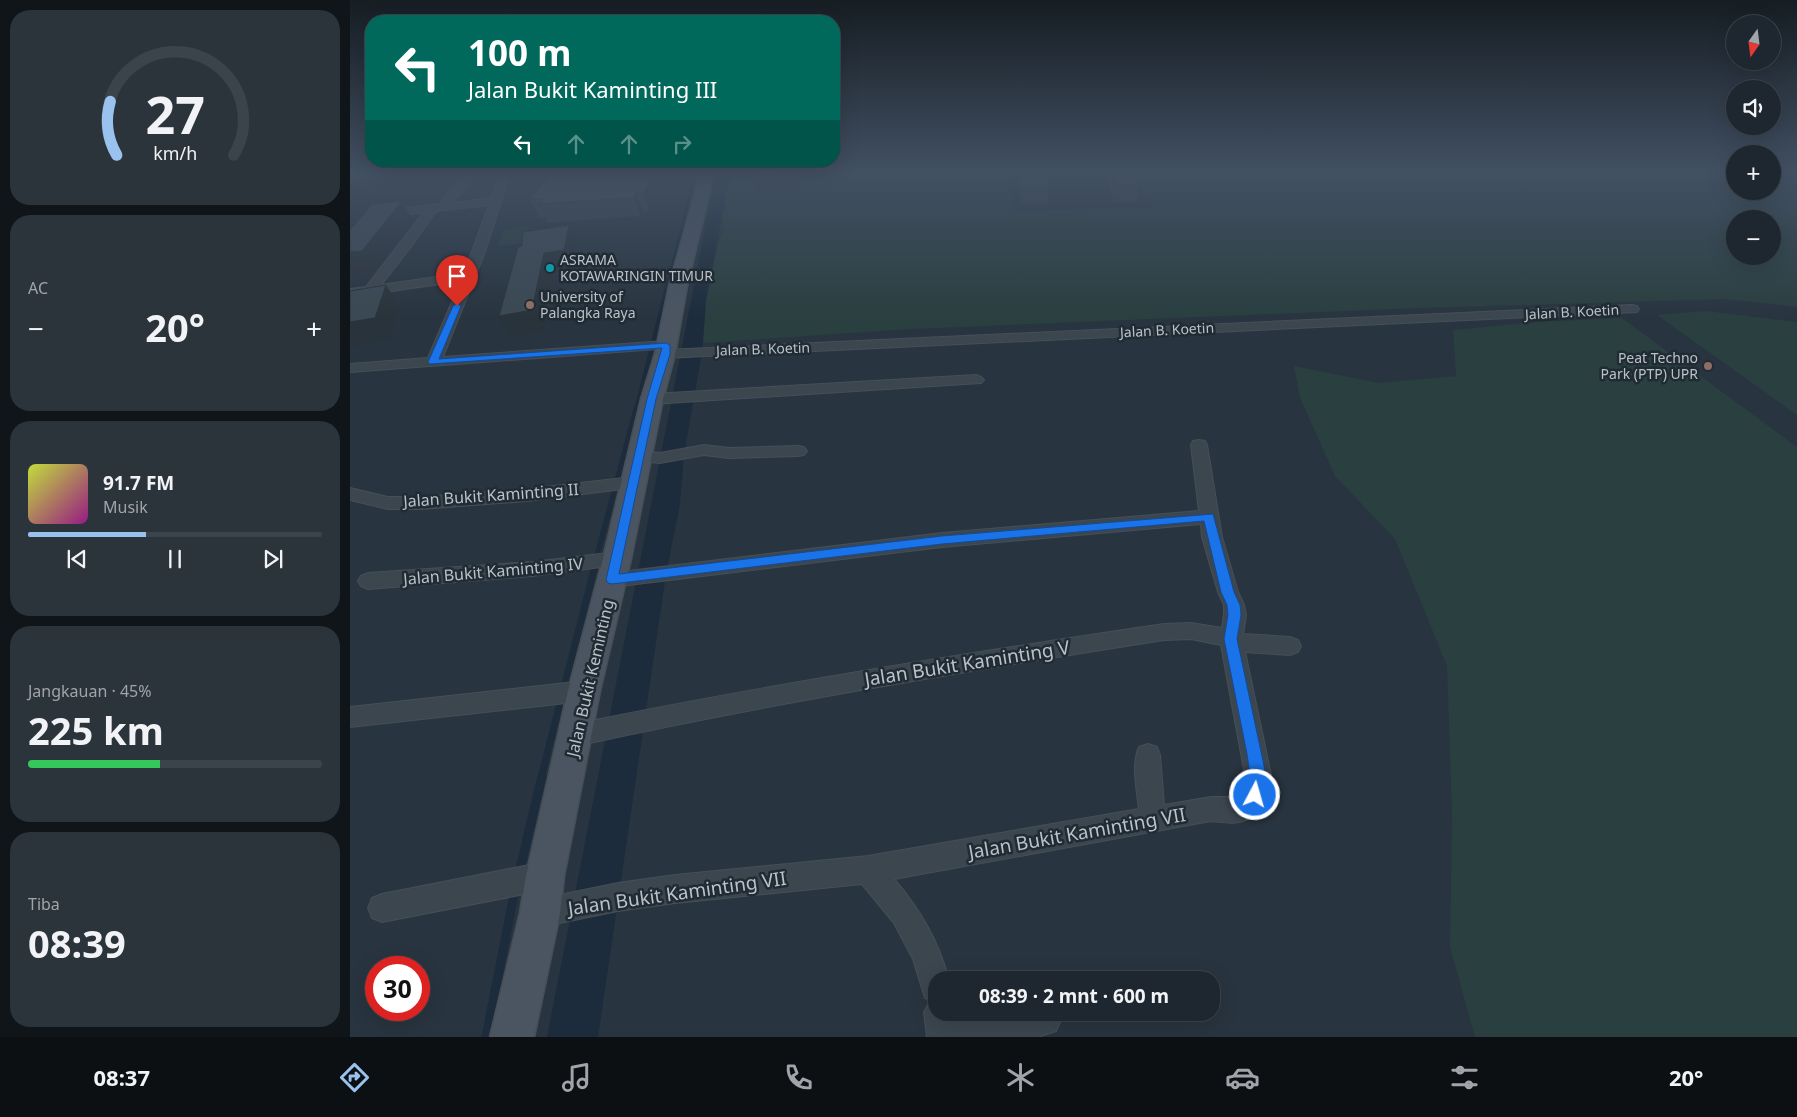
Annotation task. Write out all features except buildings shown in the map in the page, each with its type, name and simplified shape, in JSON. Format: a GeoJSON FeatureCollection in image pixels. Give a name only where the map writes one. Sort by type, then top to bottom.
{"type":"FeatureCollection","features":[{"type":"Feature","properties":{"kind":"main road","name":"Jalan Bukit Keminting"},"geometry":{"type":"LineString","coordinates":[[512,1037],[540,913],[545,876],[584,691],[622,572],[644,466],[662,398],[696,221]]}},
{"type":"Feature","properties":{"kind":"street"},"geometry":{"type":"LineString","coordinates":[[350,250],[372,221]]}},
{"type":"Feature","properties":{"kind":"street"},"geometry":{"type":"LineString","coordinates":[[370,290],[426,221]]}},
{"type":"Feature","properties":{"kind":"street"},"geometry":{"type":"LineString","coordinates":[[433,362],[482,246],[490,221]]}},
{"type":"Feature","properties":{"kind":"street"},"geometry":{"type":"LineString","coordinates":[[350,293],[468,276]]}},
{"type":"Feature","properties":{"kind":"street","name":"Jalan B. Koetin"},"geometry":{"type":"LineString","coordinates":[[702,352],[1632,309]]}},
{"type":"Feature","properties":{"kind":"street"},"geometry":{"type":"LineString","coordinates":[[350,368],[433,362],[671,351],[702,352]]}},
{"type":"Feature","properties":{"kind":"street"},"geometry":{"type":"LineString","coordinates":[[662,398],[976,380]]}},
{"type":"Feature","properties":{"kind":"street","name":"Jalan Bukit Kaminting VII"},"geometry":{"type":"LineString","coordinates":[[540,913],[618,897],[675,889],[868,870],[1211,808],[1239,810],[1255,795],[1258,775],[1230,639],[1234,605],[1228,592],[1208,517],[1199,445]]}},
{"type":"Feature","properties":{"kind":"street","name":"Jalan Bukit Kaminting II"},"geometry":{"type":"LineString","coordinates":[[350,494],[388,503],[421,503],[527,495],[704,450],[728,453],[798,450]]}},
{"type":"Feature","properties":{"kind":"street","name":"Jalan Bukit Kaminting IV"},"geometry":{"type":"LineString","coordinates":[[368,581],[532,569],[666,574],[942,540],[1208,517]]}},
{"type":"Feature","properties":{"kind":"street","name":"Jalan Bukit Kaminting V"},"geometry":{"type":"LineString","coordinates":[[608,728],[958,663],[1164,632],[1191,631],[1247,644],[1290,646]]}},
{"type":"Feature","properties":{"kind":"street"},"geometry":{"type":"LineString","coordinates":[[350,717],[584,691]]}},
{"type":"Feature","properties":{"kind":"street"},"geometry":{"type":"LineString","coordinates":[[576,735],[608,728]]}},
{"type":"Feature","properties":{"kind":"street"},"geometry":{"type":"LineString","coordinates":[[1148,755],[1148,777],[1153,820]]}},
{"type":"Feature","properties":{"kind":"street"},"geometry":{"type":"LineString","coordinates":[[868,870],[904,913],[927,954],[932,971]]}},
{"type":"Feature","properties":{"kind":"street"},"geometry":{"type":"LineString","coordinates":[[382,908],[545,876]]}},
{"type":"Feature","properties":{"kind":"street"},"geometry":{"type":"LineString","coordinates":[[941,1021],[943,1037]]}},
{"type":"Feature","properties":{"kind":"street"},"geometry":{"type":"LineString","coordinates":[[954,1037],[1040,1021]]}},
{"type":"Feature","properties":{"kind":"green space"},"geometry":{"type":"Polygon","coordinates":[[[723,221],[1726,221],[1726,265],[1781,265],[1781,221],[1797,221],[1797,307],[1726,299],[1419,308],[913,329],[703,343],[706,300],[719,241],[724,230],[723,221]]]}},
{"type":"Feature","properties":{"kind":"green space"},"geometry":{"type":"Polygon","coordinates":[[[529,226],[526,243],[498,246],[503,230],[529,226]]]}},
{"type":"Feature","properties":{"kind":"green space"},"geometry":{"type":"Polygon","coordinates":[[[1706,311],[1797,322],[1797,415],[1657,315],[1706,311]]]}},
{"type":"Feature","properties":{"kind":"green space"},"geometry":{"type":"Polygon","coordinates":[[[1622,318],[1797,447],[1797,1037],[1475,1037],[1450,947],[1452,816],[1447,666],[1395,539],[1335,476],[1300,398],[1294,366],[1379,383],[1456,376],[1453,330],[1536,322],[1622,318]]]}},
{"type":"Feature","properties":{"kind":"water"},"geometry":{"type":"Polygon","coordinates":[[[707,221],[721,221],[706,300],[702,352],[684,455],[680,504],[666,574],[598,1037],[547,1037],[707,221]]]}},
{"type":"Feature","properties":{"kind":"waterway"},"geometry":{"type":"LineString","coordinates":[[670,277],[683,221]]}},
{"type":"Feature","properties":{"kind":"waterway"},"geometry":{"type":"LineString","coordinates":[[637,407],[670,276]]}},
{"type":"Feature","properties":{"kind":"waterway"},"geometry":{"type":"LineString","coordinates":[[593,571],[637,406]]}},
{"type":"Feature","properties":{"kind":"waterway"},"geometry":{"type":"LineString","coordinates":[[541,778],[594,570]]}},
{"type":"Feature","properties":{"kind":"waterway"},"geometry":{"type":"LineString","coordinates":[[519,873],[542,776]]}},
{"type":"Feature","properties":{"kind":"waterway"},"geometry":{"type":"LineString","coordinates":[[486,1037],[515,890]]}},
{"type":"Feature","properties":{"kind":"place","name":"ASRAMA KOTAWARINGIN TIMUR"},"geometry":{"type":"Point","coordinates":[550,268]}},
{"type":"Feature","properties":{"kind":"place","name":"University of Palangka Raya"},"geometry":{"type":"Point","coordinates":[530,305]}},
{"type":"Feature","properties":{"kind":"place","name":"Peat Techno Park (PTP) UPR"},"geometry":{"type":"Point","coordinates":[1708,366]}},
{"type":"Feature","properties":{"kind":"route"},"geometry":{"type":"LineString","coordinates":[[457,306],[433,362],[666,345],[666,354],[652,399],[612,580],[942,540],[1208,517],[1228,592],[1234,605],[1230,639],[1255,754],[1258,775],[1255,795]]}}]}
